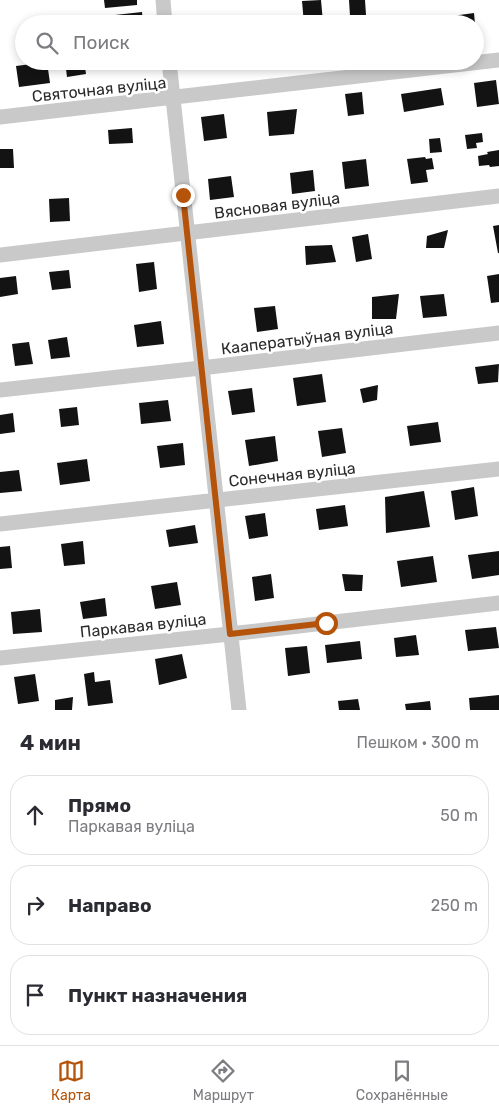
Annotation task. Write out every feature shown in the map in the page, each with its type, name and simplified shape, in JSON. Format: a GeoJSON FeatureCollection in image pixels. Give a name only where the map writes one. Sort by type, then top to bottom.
{"type":"FeatureCollection","features":[{"type":"Feature","properties":{"kind":"street"},"geometry":{"type":"LineString","coordinates":[[163,0],[164,15]]}},
{"type":"Feature","properties":{"kind":"street","name":"Святочная вуліца"},"geometry":{"type":"LineString","coordinates":[[484,62],[499,60]]}},
{"type":"Feature","properties":{"kind":"street"},"geometry":{"type":"LineString","coordinates":[[170,70],[239,710]]}},
{"type":"Feature","properties":{"kind":"street","name":"Святочная вуліца"},"geometry":{"type":"LineString","coordinates":[[0,117],[413,70]]}},
{"type":"Feature","properties":{"kind":"street","name":"Вясновая вуліца"},"geometry":{"type":"LineString","coordinates":[[0,255],[499,196]]}},
{"type":"Feature","properties":{"kind":"street","name":"Кааператыўная вуліца"},"geometry":{"type":"LineString","coordinates":[[0,390],[499,332]]}},
{"type":"Feature","properties":{"kind":"street","name":"Сонечная вуліца"},"geometry":{"type":"LineString","coordinates":[[0,524],[499,469]]}},
{"type":"Feature","properties":{"kind":"street","name":"Паркавая вуліца"},"geometry":{"type":"LineString","coordinates":[[0,658],[499,603]]}},
{"type":"Feature","properties":{"kind":"building"},"geometry":{"type":"Polygon","coordinates":[[[104,0],[137,0],[137,5],[105,8],[104,0]]]}},
{"type":"Feature","properties":{"kind":"building"},"geometry":{"type":"Polygon","coordinates":[[[321,0],[322,15],[303,15],[302,1],[321,0]]]}},
{"type":"Feature","properties":{"kind":"building"},"geometry":{"type":"Polygon","coordinates":[[[349,0],[365,0],[366,15],[350,15],[349,0]]]}},
{"type":"Feature","properties":{"kind":"building"},"geometry":{"type":"Polygon","coordinates":[[[142,12],[142,15],[115,15],[142,12]]]}},
{"type":"Feature","properties":{"kind":"building"},"geometry":{"type":"Polygon","coordinates":[[[17,70],[48,70],[50,83],[19,87],[17,70]]]}},
{"type":"Feature","properties":{"kind":"building"},"geometry":{"type":"Polygon","coordinates":[[[66,70],[85,70],[86,74],[67,77],[66,70]]]}},
{"type":"Feature","properties":{"kind":"building"},"geometry":{"type":"Polygon","coordinates":[[[496,80],[499,104],[477,107],[474,83],[496,80]]]}},
{"type":"Feature","properties":{"kind":"building"},"geometry":{"type":"Polygon","coordinates":[[[441,88],[444,105],[404,112],[401,94],[441,88]]]}},
{"type":"Feature","properties":{"kind":"building"},"geometry":{"type":"Polygon","coordinates":[[[362,92],[364,114],[348,116],[345,94],[362,92]]]}},
{"type":"Feature","properties":{"kind":"building"},"geometry":{"type":"Polygon","coordinates":[[[297,109],[294,134],[269,136],[267,112],[297,109]]]}},
{"type":"Feature","properties":{"kind":"building"},"geometry":{"type":"Polygon","coordinates":[[[224,114],[227,138],[204,141],[201,117],[224,114]]]}},
{"type":"Feature","properties":{"kind":"building"},"geometry":{"type":"Polygon","coordinates":[[[132,128],[133,143],[109,144],[108,130],[132,128]]]}},
{"type":"Feature","properties":{"kind":"building"},"geometry":{"type":"Polygon","coordinates":[[[482,133],[483,142],[476,143],[477,148],[467,149],[465,135],[482,133]]]}},
{"type":"Feature","properties":{"kind":"building"},"geometry":{"type":"Polygon","coordinates":[[[440,138],[442,152],[430,153],[429,139],[440,138]]]}},
{"type":"Feature","properties":{"kind":"building"},"geometry":{"type":"Polygon","coordinates":[[[0,149],[13,149],[14,168],[0,168],[0,149]]]}},
{"type":"Feature","properties":{"kind":"building"},"geometry":{"type":"Polygon","coordinates":[[[499,150],[499,166],[479,166],[478,156],[499,150]]]}},
{"type":"Feature","properties":{"kind":"building"},"geometry":{"type":"Polygon","coordinates":[[[425,157],[426,159],[432,158],[434,169],[426,170],[428,182],[411,184],[407,159],[425,157]]]}},
{"type":"Feature","properties":{"kind":"building"},"geometry":{"type":"Polygon","coordinates":[[[366,159],[369,186],[345,189],[342,162],[366,159]]]}},
{"type":"Feature","properties":{"kind":"building"},"geometry":{"type":"Polygon","coordinates":[[[313,170],[315,191],[292,194],[290,173],[313,170]]]}},
{"type":"Feature","properties":{"kind":"building"},"geometry":{"type":"Polygon","coordinates":[[[231,176],[234,197],[210,200],[208,179],[231,176]]]}},
{"type":"Feature","properties":{"kind":"building"},"geometry":{"type":"Polygon","coordinates":[[[69,198],[70,221],[50,222],[49,199],[69,198]]]}},
{"type":"Feature","properties":{"kind":"building"},"geometry":{"type":"Polygon","coordinates":[[[499,225],[499,253],[498,253],[493,226],[499,225]]]}},
{"type":"Feature","properties":{"kind":"building"},"geometry":{"type":"Polygon","coordinates":[[[448,230],[444,248],[426,248],[427,236],[448,230]]]}},
{"type":"Feature","properties":{"kind":"building"},"geometry":{"type":"Polygon","coordinates":[[[368,234],[372,259],[356,262],[352,237],[368,234]]]}},
{"type":"Feature","properties":{"kind":"building"},"geometry":{"type":"Polygon","coordinates":[[[332,245],[336,262],[306,265],[305,246],[332,245]]]}},
{"type":"Feature","properties":{"kind":"building"},"geometry":{"type":"Polygon","coordinates":[[[154,262],[157,289],[139,292],[136,264],[154,262]]]}},
{"type":"Feature","properties":{"kind":"building"},"geometry":{"type":"Polygon","coordinates":[[[69,270],[71,288],[52,290],[49,272],[69,270]]]}},
{"type":"Feature","properties":{"kind":"building"},"geometry":{"type":"Polygon","coordinates":[[[499,274],[499,302],[491,303],[487,276],[499,274]]]}},
{"type":"Feature","properties":{"kind":"building"},"geometry":{"type":"Polygon","coordinates":[[[16,276],[18,294],[0,297],[0,278],[16,276]]]}},
{"type":"Feature","properties":{"kind":"building"},"geometry":{"type":"Polygon","coordinates":[[[399,294],[396,319],[372,319],[372,297],[399,294]]]}},
{"type":"Feature","properties":{"kind":"building"},"geometry":{"type":"Polygon","coordinates":[[[444,294],[447,316],[423,318],[420,296],[444,294]]]}},
{"type":"Feature","properties":{"kind":"building"},"geometry":{"type":"Polygon","coordinates":[[[275,306],[278,329],[257,332],[254,308],[275,306]]]}},
{"type":"Feature","properties":{"kind":"building"},"geometry":{"type":"Polygon","coordinates":[[[161,321],[164,344],[137,347],[134,325],[161,321]]]}},
{"type":"Feature","properties":{"kind":"building"},"geometry":{"type":"Polygon","coordinates":[[[67,337],[70,357],[51,359],[48,340],[67,337]]]}},
{"type":"Feature","properties":{"kind":"building"},"geometry":{"type":"Polygon","coordinates":[[[29,342],[33,364],[15,366],[12,344],[29,342]]]}},
{"type":"Feature","properties":{"kind":"building"},"geometry":{"type":"Polygon","coordinates":[[[499,364],[498,382],[478,384],[475,367],[499,364]]]}},
{"type":"Feature","properties":{"kind":"building"},"geometry":{"type":"Polygon","coordinates":[[[322,374],[326,402],[297,406],[293,378],[322,374]]]}},
{"type":"Feature","properties":{"kind":"building"},"geometry":{"type":"Polygon","coordinates":[[[378,385],[377,400],[363,403],[360,389],[378,385]]]}},
{"type":"Feature","properties":{"kind":"building"},"geometry":{"type":"Polygon","coordinates":[[[252,388],[255,412],[232,415],[228,391],[252,388]]]}},
{"type":"Feature","properties":{"kind":"building"},"geometry":{"type":"Polygon","coordinates":[[[168,400],[171,421],[141,424],[139,403],[168,400]]]}},
{"type":"Feature","properties":{"kind":"building"},"geometry":{"type":"Polygon","coordinates":[[[77,407],[79,425],[61,427],[59,409],[77,407]]]}},
{"type":"Feature","properties":{"kind":"building"},"geometry":{"type":"Polygon","coordinates":[[[13,413],[15,432],[0,434],[0,415],[13,413]]]}},
{"type":"Feature","properties":{"kind":"building"},"geometry":{"type":"Polygon","coordinates":[[[438,422],[441,442],[410,446],[407,426],[438,422]]]}},
{"type":"Feature","properties":{"kind":"building"},"geometry":{"type":"Polygon","coordinates":[[[342,428],[346,453],[322,457],[318,431],[342,428]]]}},
{"type":"Feature","properties":{"kind":"building"},"geometry":{"type":"Polygon","coordinates":[[[275,436],[278,461],[249,466],[245,440],[275,436]]]}},
{"type":"Feature","properties":{"kind":"building"},"geometry":{"type":"Polygon","coordinates":[[[183,443],[185,465],[160,468],[157,446],[183,443]]]}},
{"type":"Feature","properties":{"kind":"building"},"geometry":{"type":"Polygon","coordinates":[[[87,459],[90,481],[60,485],[57,463],[87,459]]]}},
{"type":"Feature","properties":{"kind":"building"},"geometry":{"type":"Polygon","coordinates":[[[19,470],[22,491],[0,493],[0,472],[19,470]]]}},
{"type":"Feature","properties":{"kind":"building"},"geometry":{"type":"Polygon","coordinates":[[[474,487],[478,516],[455,520],[451,491],[474,487]]]}},
{"type":"Feature","properties":{"kind":"building"},"geometry":{"type":"Polygon","coordinates":[[[424,491],[430,527],[386,533],[385,497],[424,491]]]}},
{"type":"Feature","properties":{"kind":"building"},"geometry":{"type":"Polygon","coordinates":[[[345,505],[348,526],[319,530],[316,509],[345,505]]]}},
{"type":"Feature","properties":{"kind":"building"},"geometry":{"type":"Polygon","coordinates":[[[265,513],[268,536],[249,539],[245,516],[265,513]]]}},
{"type":"Feature","properties":{"kind":"building"},"geometry":{"type":"Polygon","coordinates":[[[195,525],[198,543],[169,547],[166,530],[195,525]]]}},
{"type":"Feature","properties":{"kind":"building"},"geometry":{"type":"Polygon","coordinates":[[[83,541],[85,564],[64,566],[61,544],[83,541]]]}},
{"type":"Feature","properties":{"kind":"building"},"geometry":{"type":"Polygon","coordinates":[[[10,546],[12,568],[0,569],[0,547],[10,546]]]}},
{"type":"Feature","properties":{"kind":"building"},"geometry":{"type":"Polygon","coordinates":[[[499,551],[499,575],[472,579],[468,555],[499,551]]]}},
{"type":"Feature","properties":{"kind":"building"},"geometry":{"type":"Polygon","coordinates":[[[433,556],[437,582],[401,587],[397,561],[433,556]]]}},
{"type":"Feature","properties":{"kind":"building"},"geometry":{"type":"Polygon","coordinates":[[[271,574],[274,598],[255,601],[252,577],[271,574]]]}},
{"type":"Feature","properties":{"kind":"building"},"geometry":{"type":"Polygon","coordinates":[[[342,574],[363,575],[362,591],[345,591],[342,574]]]}},
{"type":"Feature","properties":{"kind":"building"},"geometry":{"type":"Polygon","coordinates":[[[177,582],[181,605],[155,609],[151,586],[177,582]]]}},
{"type":"Feature","properties":{"kind":"building"},"geometry":{"type":"Polygon","coordinates":[[[105,598],[107,616],[83,619],[80,602],[105,598]]]}},
{"type":"Feature","properties":{"kind":"building"},"geometry":{"type":"Polygon","coordinates":[[[40,609],[42,632],[13,634],[11,612],[40,609]]]}},
{"type":"Feature","properties":{"kind":"building"},"geometry":{"type":"Polygon","coordinates":[[[496,627],[499,648],[468,651],[465,630],[496,627]]]}},
{"type":"Feature","properties":{"kind":"building"},"geometry":{"type":"Polygon","coordinates":[[[416,635],[419,655],[396,657],[394,638],[416,635]]]}},
{"type":"Feature","properties":{"kind":"building"},"geometry":{"type":"Polygon","coordinates":[[[360,641],[362,659],[327,663],[325,645],[360,641]]]}},
{"type":"Feature","properties":{"kind":"building"},"geometry":{"type":"Polygon","coordinates":[[[307,646],[310,673],[288,676],[285,648],[307,646]]]}},
{"type":"Feature","properties":{"kind":"building"},"geometry":{"type":"Polygon","coordinates":[[[182,654],[187,678],[159,685],[155,659],[182,654]]]}},
{"type":"Feature","properties":{"kind":"building"},"geometry":{"type":"Polygon","coordinates":[[[94,672],[95,682],[110,680],[113,703],[88,706],[84,674],[94,672]]]}},
{"type":"Feature","properties":{"kind":"building"},"geometry":{"type":"Polygon","coordinates":[[[35,674],[39,701],[18,704],[14,677],[35,674]]]}},
{"type":"Feature","properties":{"kind":"building"},"geometry":{"type":"Polygon","coordinates":[[[499,695],[499,710],[470,710],[469,698],[499,695]]]}},
{"type":"Feature","properties":{"kind":"building"},"geometry":{"type":"Polygon","coordinates":[[[73,697],[72,710],[55,710],[55,700],[73,697]]]}},
{"type":"Feature","properties":{"kind":"building"},"geometry":{"type":"Polygon","coordinates":[[[358,699],[360,710],[339,710],[338,701],[358,699]]]}},
{"type":"Feature","properties":{"kind":"building"},"geometry":{"type":"Polygon","coordinates":[[[430,701],[431,710],[406,710],[405,704],[430,701]]]}},
{"type":"Feature","properties":{"kind":"route"},"geometry":{"type":"LineString","coordinates":[[183,195],[230,634],[326,623]]}}]}
